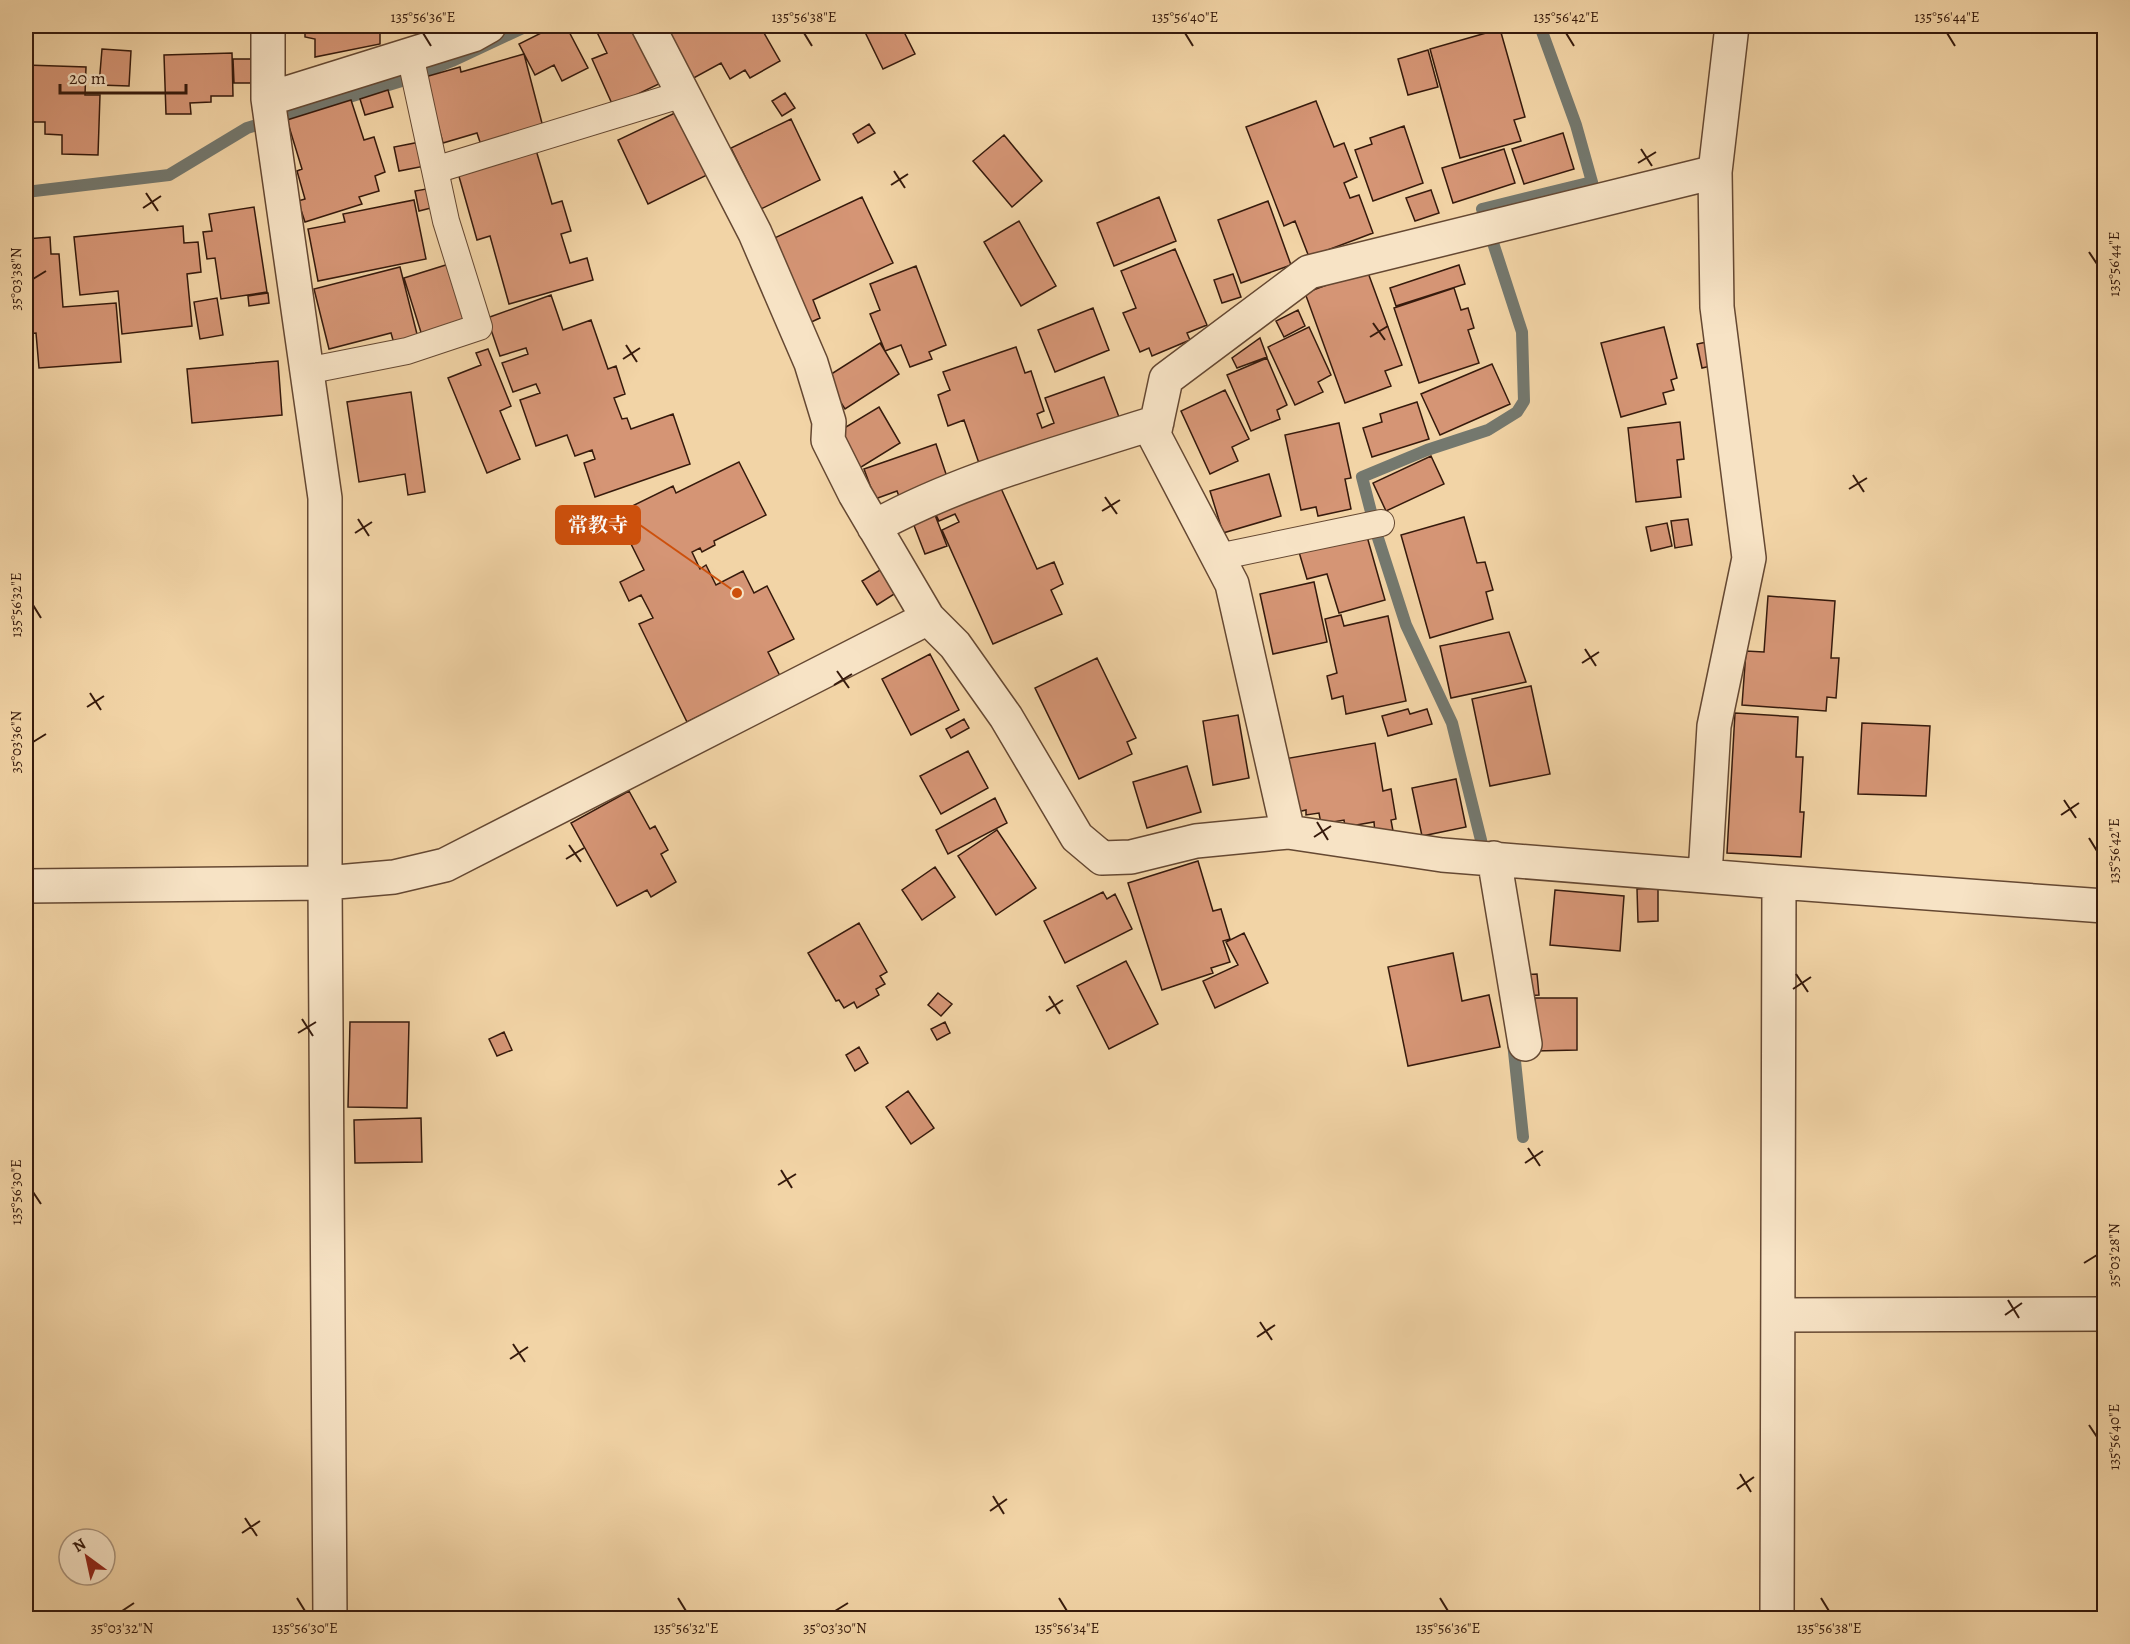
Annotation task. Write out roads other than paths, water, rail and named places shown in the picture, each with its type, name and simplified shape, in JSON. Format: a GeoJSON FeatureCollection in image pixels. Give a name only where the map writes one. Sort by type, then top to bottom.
{"type":"FeatureCollection","features":[{"type":"Feature","properties":{"kind":"street"},"geometry":{"type":"LineString","coordinates":[[268,26],[268,99],[326,498],[324,883],[330,1618]]}},
{"type":"Feature","properties":{"kind":"street"},"geometry":{"type":"LineString","coordinates":[[268,99],[473,35],[489,26]]}},
{"type":"Feature","properties":{"kind":"street"},"geometry":{"type":"LineString","coordinates":[[648,26],[755,233],[811,363],[829,422],[828,440],[855,494],[928,618],[955,645],[1006,717],[1077,837],[1102,858],[1131,857],[1196,841],[1288,832],[1442,855],[2104,906]]}},
{"type":"Feature","properties":{"kind":"street"},"geometry":{"type":"LineString","coordinates":[[1706,875],[1714,726],[1749,558],[1717,307],[1714,172],[1732,26]]}},
{"type":"Feature","properties":{"kind":"street"},"geometry":{"type":"LineString","coordinates":[[1288,832],[1232,584],[1154,435],[1166,379],[1309,272],[1714,172]]}},
{"type":"Feature","properties":{"kind":"street"},"geometry":{"type":"LineString","coordinates":[[874,526],[908,508],[1012,468],[1157,422]]}},
{"type":"Feature","properties":{"kind":"street"},"geometry":{"type":"LineString","coordinates":[[26,886],[324,883],[394,877],[446,865],[928,618]]}},
{"type":"Feature","properties":{"kind":"street"},"geometry":{"type":"LineString","coordinates":[[1494,858],[1525,1044]]}},
{"type":"Feature","properties":{"kind":"street"},"geometry":{"type":"LineString","coordinates":[[1777,1618],[1779,882]]}},
{"type":"Feature","properties":{"kind":"street"},"geometry":{"type":"LineString","coordinates":[[1778,1315],[2104,1314]]}},
{"type":"Feature","properties":{"kind":"lane"},"geometry":{"type":"LineString","coordinates":[[306,371],[407,351],[479,327],[446,221],[410,55]]}},
{"type":"Feature","properties":{"kind":"lane"},"geometry":{"type":"LineString","coordinates":[[435,170],[683,94]]}},
{"type":"Feature","properties":{"kind":"lane"},"geometry":{"type":"LineString","coordinates":[[1218,557],[1381,523]]}},
{"type":"Feature","properties":{"kind":"waterway"},"geometry":{"type":"LineString","coordinates":[[26,192],[169,175],[247,128],[405,80],[527,26]]}},
{"type":"Feature","properties":{"kind":"waterway"},"geometry":{"type":"LineString","coordinates":[[1483,856],[1452,723],[1406,625],[1377,535],[1362,477],[1427,450],[1488,430],[1517,412],[1524,401],[1522,332],[1482,209],[1592,182],[1576,125],[1540,26]]}},
{"type":"Feature","properties":{"kind":"waterway"},"geometry":{"type":"LineString","coordinates":[[1513,1042],[1523,1137]]}},
{"type":"Feature","properties":{"kind":"place","name":"常教寺"},"geometry":{"type":"Point","coordinates":[737,593]}}]}
